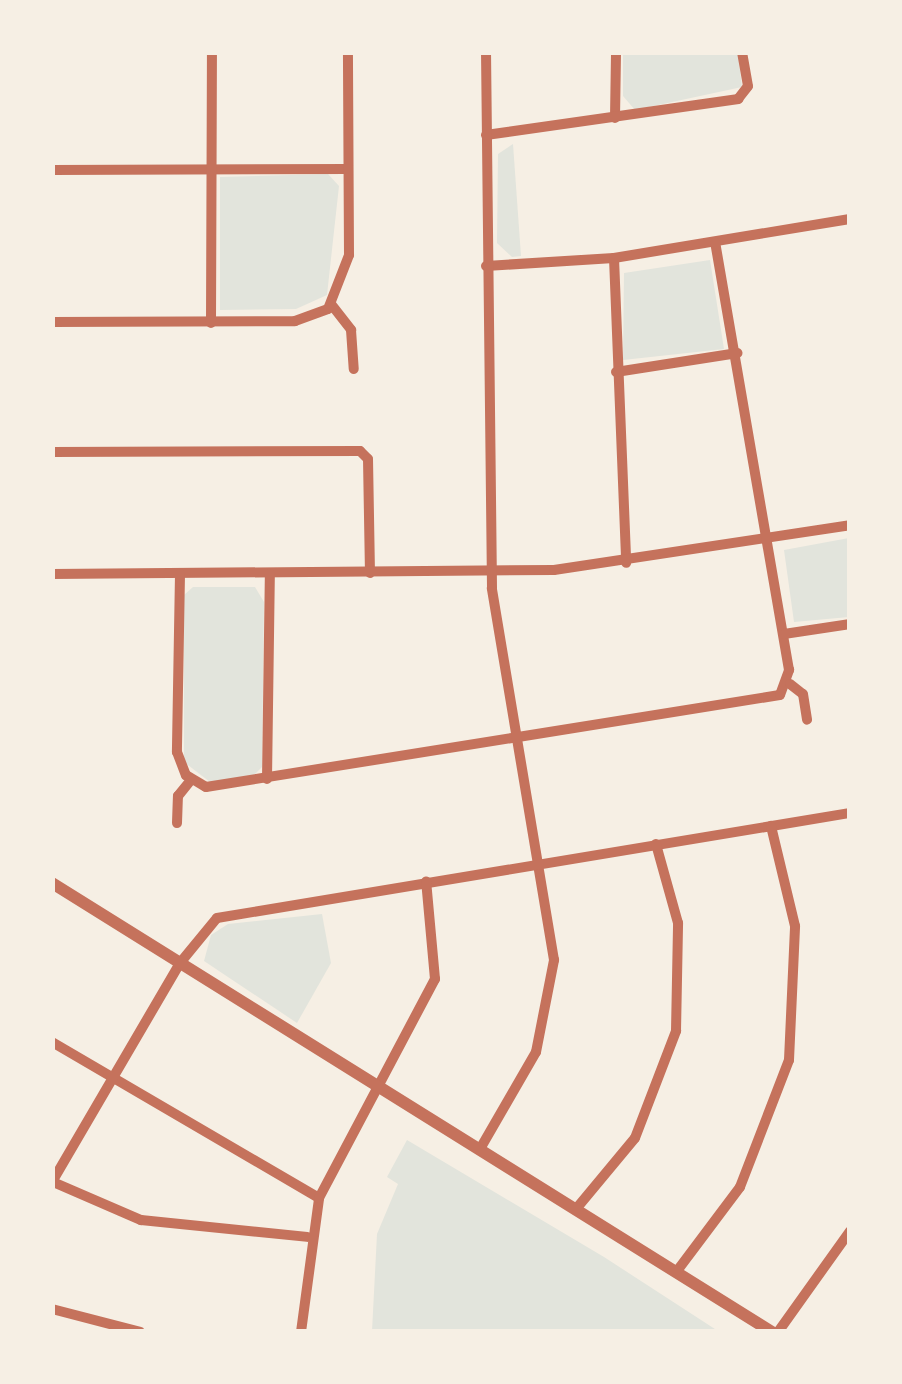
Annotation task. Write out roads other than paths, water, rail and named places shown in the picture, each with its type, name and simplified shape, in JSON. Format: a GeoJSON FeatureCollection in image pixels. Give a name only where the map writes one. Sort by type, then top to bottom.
{"type":"FeatureCollection","features":[{"type":"Feature","properties":{"kind":"street"},"geometry":{"type":"LineString","coordinates":[[211,323],[212,52]]}},
{"type":"Feature","properties":{"kind":"street"},"geometry":{"type":"LineString","coordinates":[[52,322],[295,322],[331,304],[347,274],[348,52]]}},
{"type":"Feature","properties":{"kind":"street"},"geometry":{"type":"LineString","coordinates":[[480,1149],[526,1075],[548,1014],[552,940],[513,740],[491,573],[486,52]]}},
{"type":"Feature","properties":{"kind":"street"},"geometry":{"type":"LineString","coordinates":[[616,52],[616,118]]}},
{"type":"Feature","properties":{"kind":"street"},"geometry":{"type":"LineString","coordinates":[[486,136],[738,99],[748,86],[742,52]]}},
{"type":"Feature","properties":{"kind":"street"},"geometry":{"type":"LineString","coordinates":[[52,170],[348,169]]}},
{"type":"Feature","properties":{"kind":"street"},"geometry":{"type":"LineString","coordinates":[[486,266],[614,258],[850,219]]}},
{"type":"Feature","properties":{"kind":"street"},"geometry":{"type":"LineString","coordinates":[[716,242],[738,353],[790,684],[803,694],[807,720]]}},
{"type":"Feature","properties":{"kind":"street"},"geometry":{"type":"LineString","coordinates":[[614,258],[626,563]]}},
{"type":"Feature","properties":{"kind":"street"},"geometry":{"type":"LineString","coordinates":[[331,304],[351,330],[354,369]]}},
{"type":"Feature","properties":{"kind":"street"},"geometry":{"type":"LineString","coordinates":[[616,372],[738,353]]}},
{"type":"Feature","properties":{"kind":"street"},"geometry":{"type":"LineString","coordinates":[[52,452],[365,454],[370,574]]}},
{"type":"Feature","properties":{"kind":"street"},"geometry":{"type":"LineString","coordinates":[[52,574],[491,573],[626,563],[850,525]]}},
{"type":"Feature","properties":{"kind":"street"},"geometry":{"type":"LineString","coordinates":[[180,574],[177,752],[191,780],[214,787],[765,700],[790,684]]}},
{"type":"Feature","properties":{"kind":"street"},"geometry":{"type":"LineString","coordinates":[[267,779],[270,574]]}},
{"type":"Feature","properties":{"kind":"street"},"geometry":{"type":"LineString","coordinates":[[784,634],[850,624]]}},
{"type":"Feature","properties":{"kind":"street"},"geometry":{"type":"LineString","coordinates":[[178,822],[178,796],[191,780]]}},
{"type":"Feature","properties":{"kind":"street"},"geometry":{"type":"LineString","coordinates":[[308,1237],[141,1220],[53,1182],[204,928],[228,914],[850,813]]}},
{"type":"Feature","properties":{"kind":"street"},"geometry":{"type":"LineString","coordinates":[[677,1272],[740,1187],[789,1060],[795,926],[771,826]]}},
{"type":"Feature","properties":{"kind":"street"},"geometry":{"type":"LineString","coordinates":[[576,1209],[642,1125],[676,1031],[678,923],[656,844]]}},
{"type":"Feature","properties":{"kind":"street"},"geometry":{"type":"LineString","coordinates":[[301,1332],[308,1237],[319,1198],[435,978],[426,881]]}},
{"type":"Feature","properties":{"kind":"street"},"geometry":{"type":"LineString","coordinates":[[52,883],[775,1332],[849,1231]]}},
{"type":"Feature","properties":{"kind":"street"},"geometry":{"type":"LineString","coordinates":[[52,1042],[112,1081],[319,1198]]}},
{"type":"Feature","properties":{"kind":"street"},"geometry":{"type":"LineString","coordinates":[[52,1309],[140,1332]]}}]}
